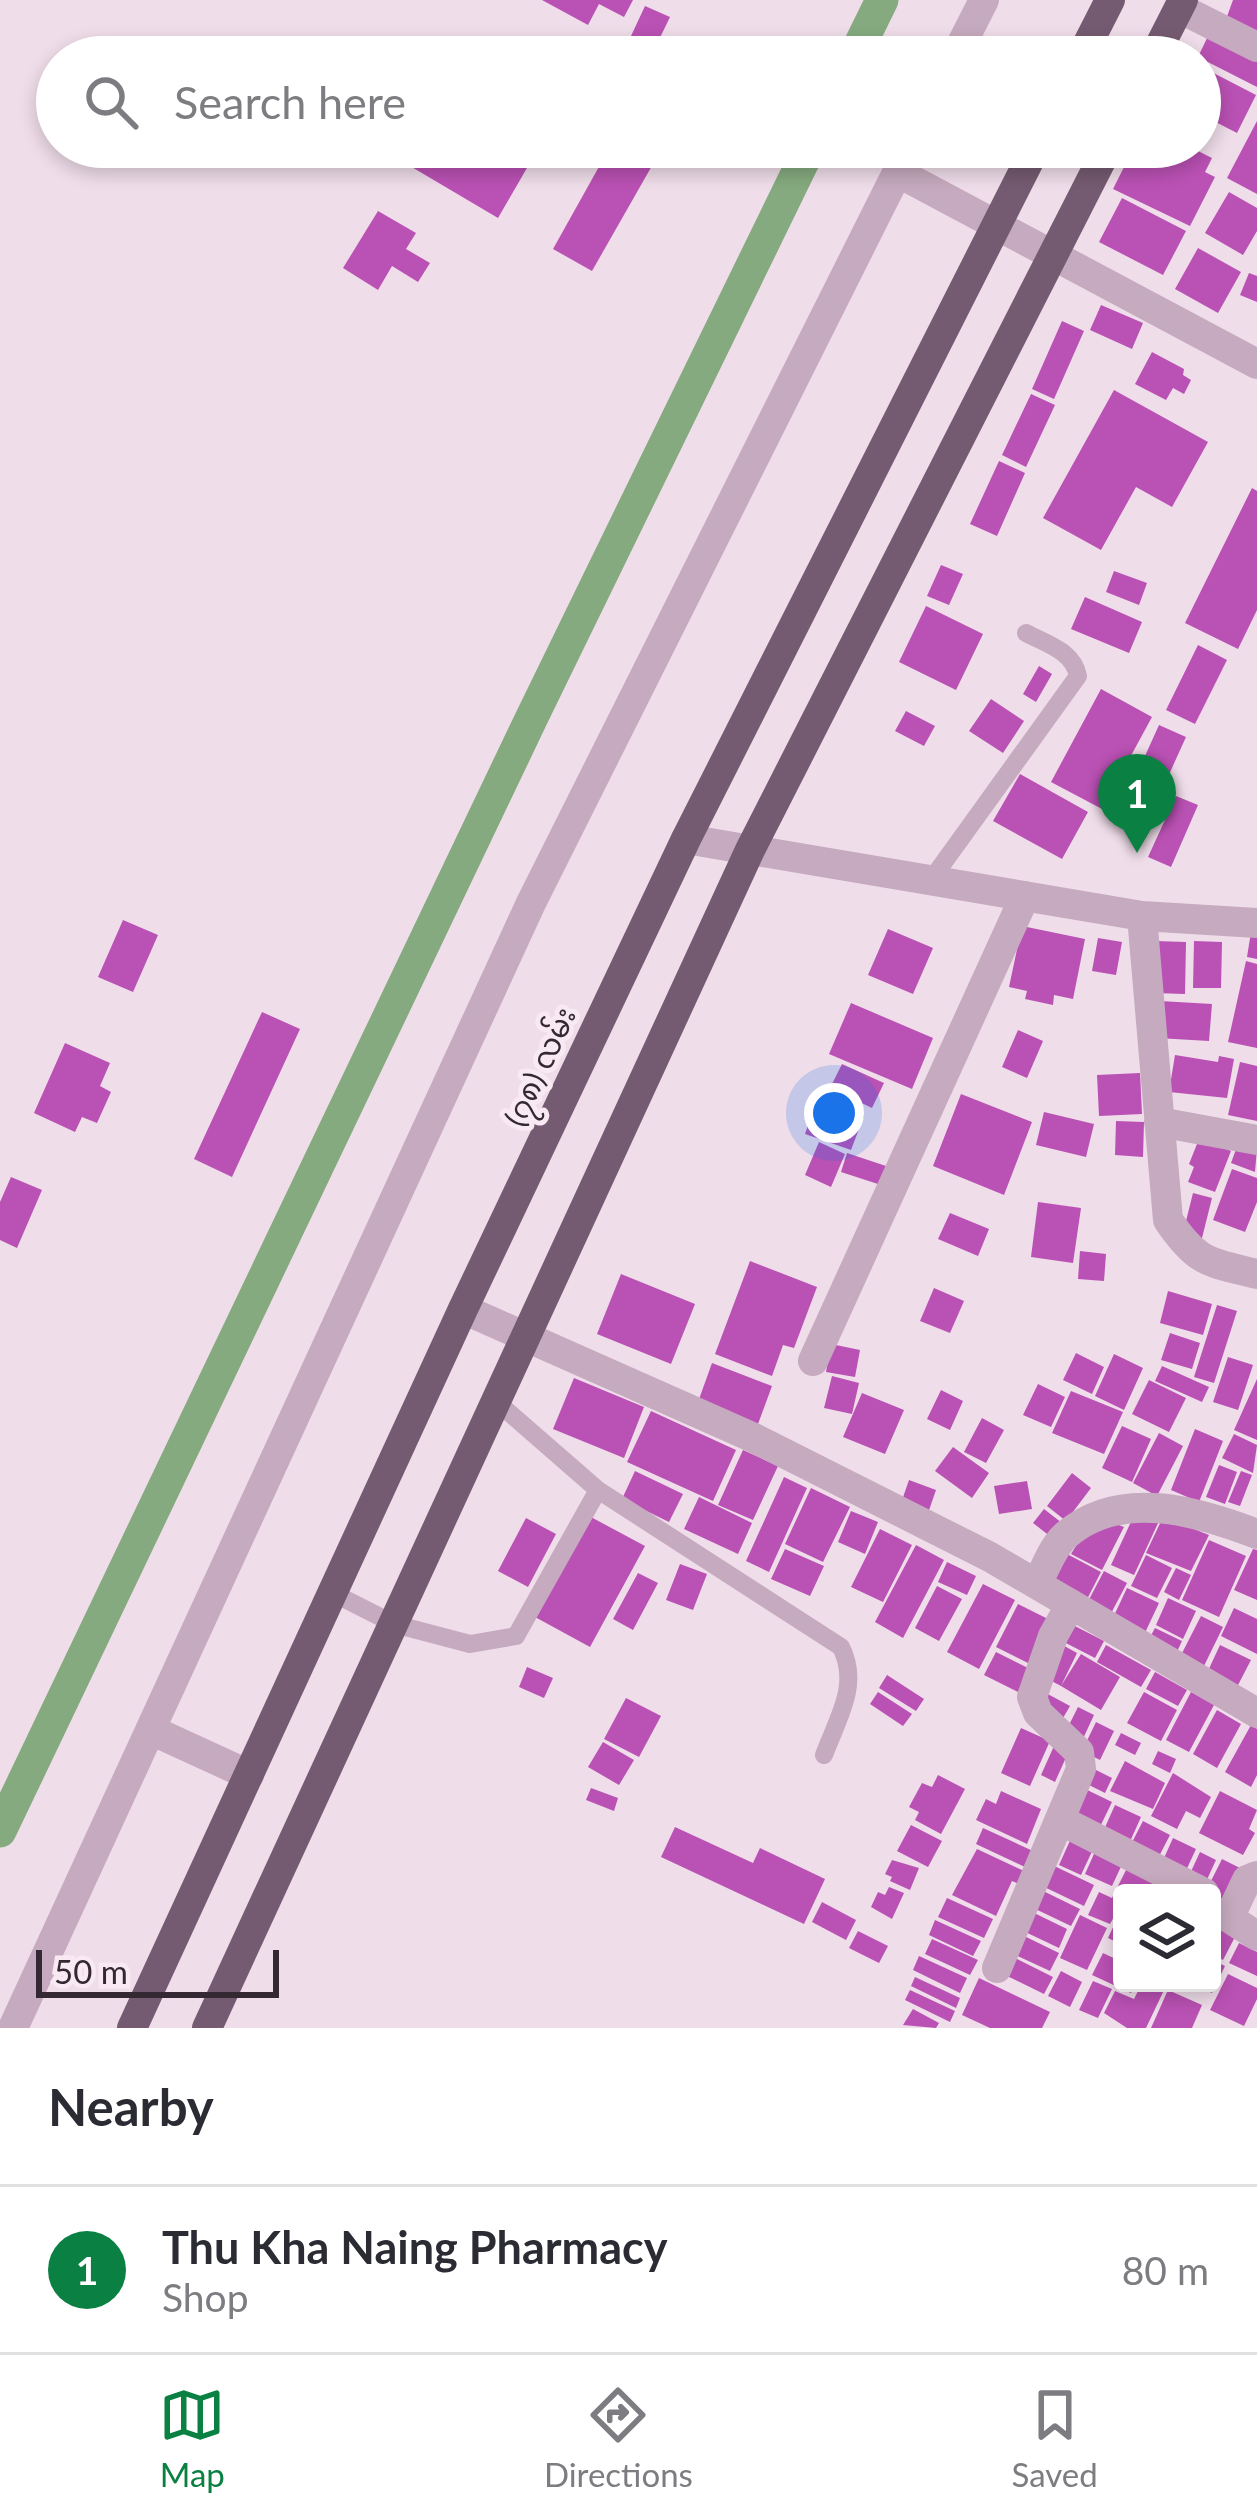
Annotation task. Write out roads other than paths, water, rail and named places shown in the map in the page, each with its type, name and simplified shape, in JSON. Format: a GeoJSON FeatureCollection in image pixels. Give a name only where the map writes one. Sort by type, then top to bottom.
{"type":"FeatureCollection","features":[{"type":"Feature","properties":{"kind":"main road"},"geometry":{"type":"LineString","coordinates":[[1092,36],[1110,0]]}},
{"type":"Feature","properties":{"kind":"main road"},"geometry":{"type":"LineString","coordinates":[[1165,36],[1181,4]]}},
{"type":"Feature","properties":{"kind":"main road","name":"(၇၈) လမ်း"},"geometry":{"type":"LineString","coordinates":[[132,2028],[686,839],[1026,168]]}},
{"type":"Feature","properties":{"kind":"main road"},"geometry":{"type":"LineString","coordinates":[[207,2028],[750,850],[1097,168]]}},
{"type":"Feature","properties":{"kind":"street"},"geometry":{"type":"LineString","coordinates":[[966,36],[984,0]]}},
{"type":"Feature","properties":{"kind":"street"},"geometry":{"type":"LineString","coordinates":[[1181,4],[1257,47]]}},
{"type":"Feature","properties":{"kind":"street"},"geometry":{"type":"LineString","coordinates":[[13,2028],[531,903],[899,168]]}},
{"type":"Feature","properties":{"kind":"street"},"geometry":{"type":"LineString","coordinates":[[914,168],[996,227],[1257,364]]}},
{"type":"Feature","properties":{"kind":"street"},"geometry":{"type":"LineString","coordinates":[[686,839],[1142,916],[1257,923]]}},
{"type":"Feature","properties":{"kind":"street"},"geometry":{"type":"LineString","coordinates":[[813,1361],[1025,896]]}},
{"type":"Feature","properties":{"kind":"street"},"geometry":{"type":"LineString","coordinates":[[1142,916],[1168,1220],[1190,1252],[1213,1264],[1257,1274]]}},
{"type":"Feature","properties":{"kind":"street"},"geometry":{"type":"LineString","coordinates":[[1159,1121],[1257,1140]]}},
{"type":"Feature","properties":{"kind":"street"},"geometry":{"type":"LineString","coordinates":[[464,1309],[754,1438],[1036,1584],[1257,1713]]}},
{"type":"Feature","properties":{"kind":"street"},"geometry":{"type":"LineString","coordinates":[[1036,1584],[1062,1538],[1100,1512],[1148,1506],[1257,1534]]}},
{"type":"Feature","properties":{"kind":"street"},"geometry":{"type":"LineString","coordinates":[[997,1968],[1081,1769],[1079,1752],[1038,1713],[1032,1697],[1053,1636],[1071,1604]]}},
{"type":"Feature","properties":{"kind":"street"},"geometry":{"type":"LineString","coordinates":[[151,1730],[249,1774]]}},
{"type":"Feature","properties":{"kind":"street"},"geometry":{"type":"LineString","coordinates":[[1060,1820],[1186,1884]]}},
{"type":"Feature","properties":{"kind":"street"},"geometry":{"type":"LineString","coordinates":[[1221,1896],[1257,1876]]}},
{"type":"Feature","properties":{"kind":"street"},"geometry":{"type":"LineString","coordinates":[[1221,1908],[1229,1922],[1257,1936]]}},
{"type":"Feature","properties":{"kind":"lane"},"geometry":{"type":"LineString","coordinates":[[931,880],[1078,676],[1076,665],[1063,652],[1027,633]]}},
{"type":"Feature","properties":{"kind":"lane"},"geometry":{"type":"LineString","coordinates":[[497,1402],[598,1490],[841,1647],[852,1668],[824,1755]]}},
{"type":"Feature","properties":{"kind":"lane"},"geometry":{"type":"LineString","coordinates":[[332,1593],[394,1624],[470,1644],[516,1636],[598,1490]]}},
{"type":"Feature","properties":{"kind":"waterway"},"geometry":{"type":"LineString","coordinates":[[864,36],[882,0]]}},
{"type":"Feature","properties":{"kind":"waterway"},"geometry":{"type":"LineString","coordinates":[[0,1831],[800,168]]}},
{"type":"Feature","properties":{"kind":"place","name":"Thu Kha Naing Pharmacy"},"geometry":{"type":"Point","coordinates":[1137,853]}}]}
